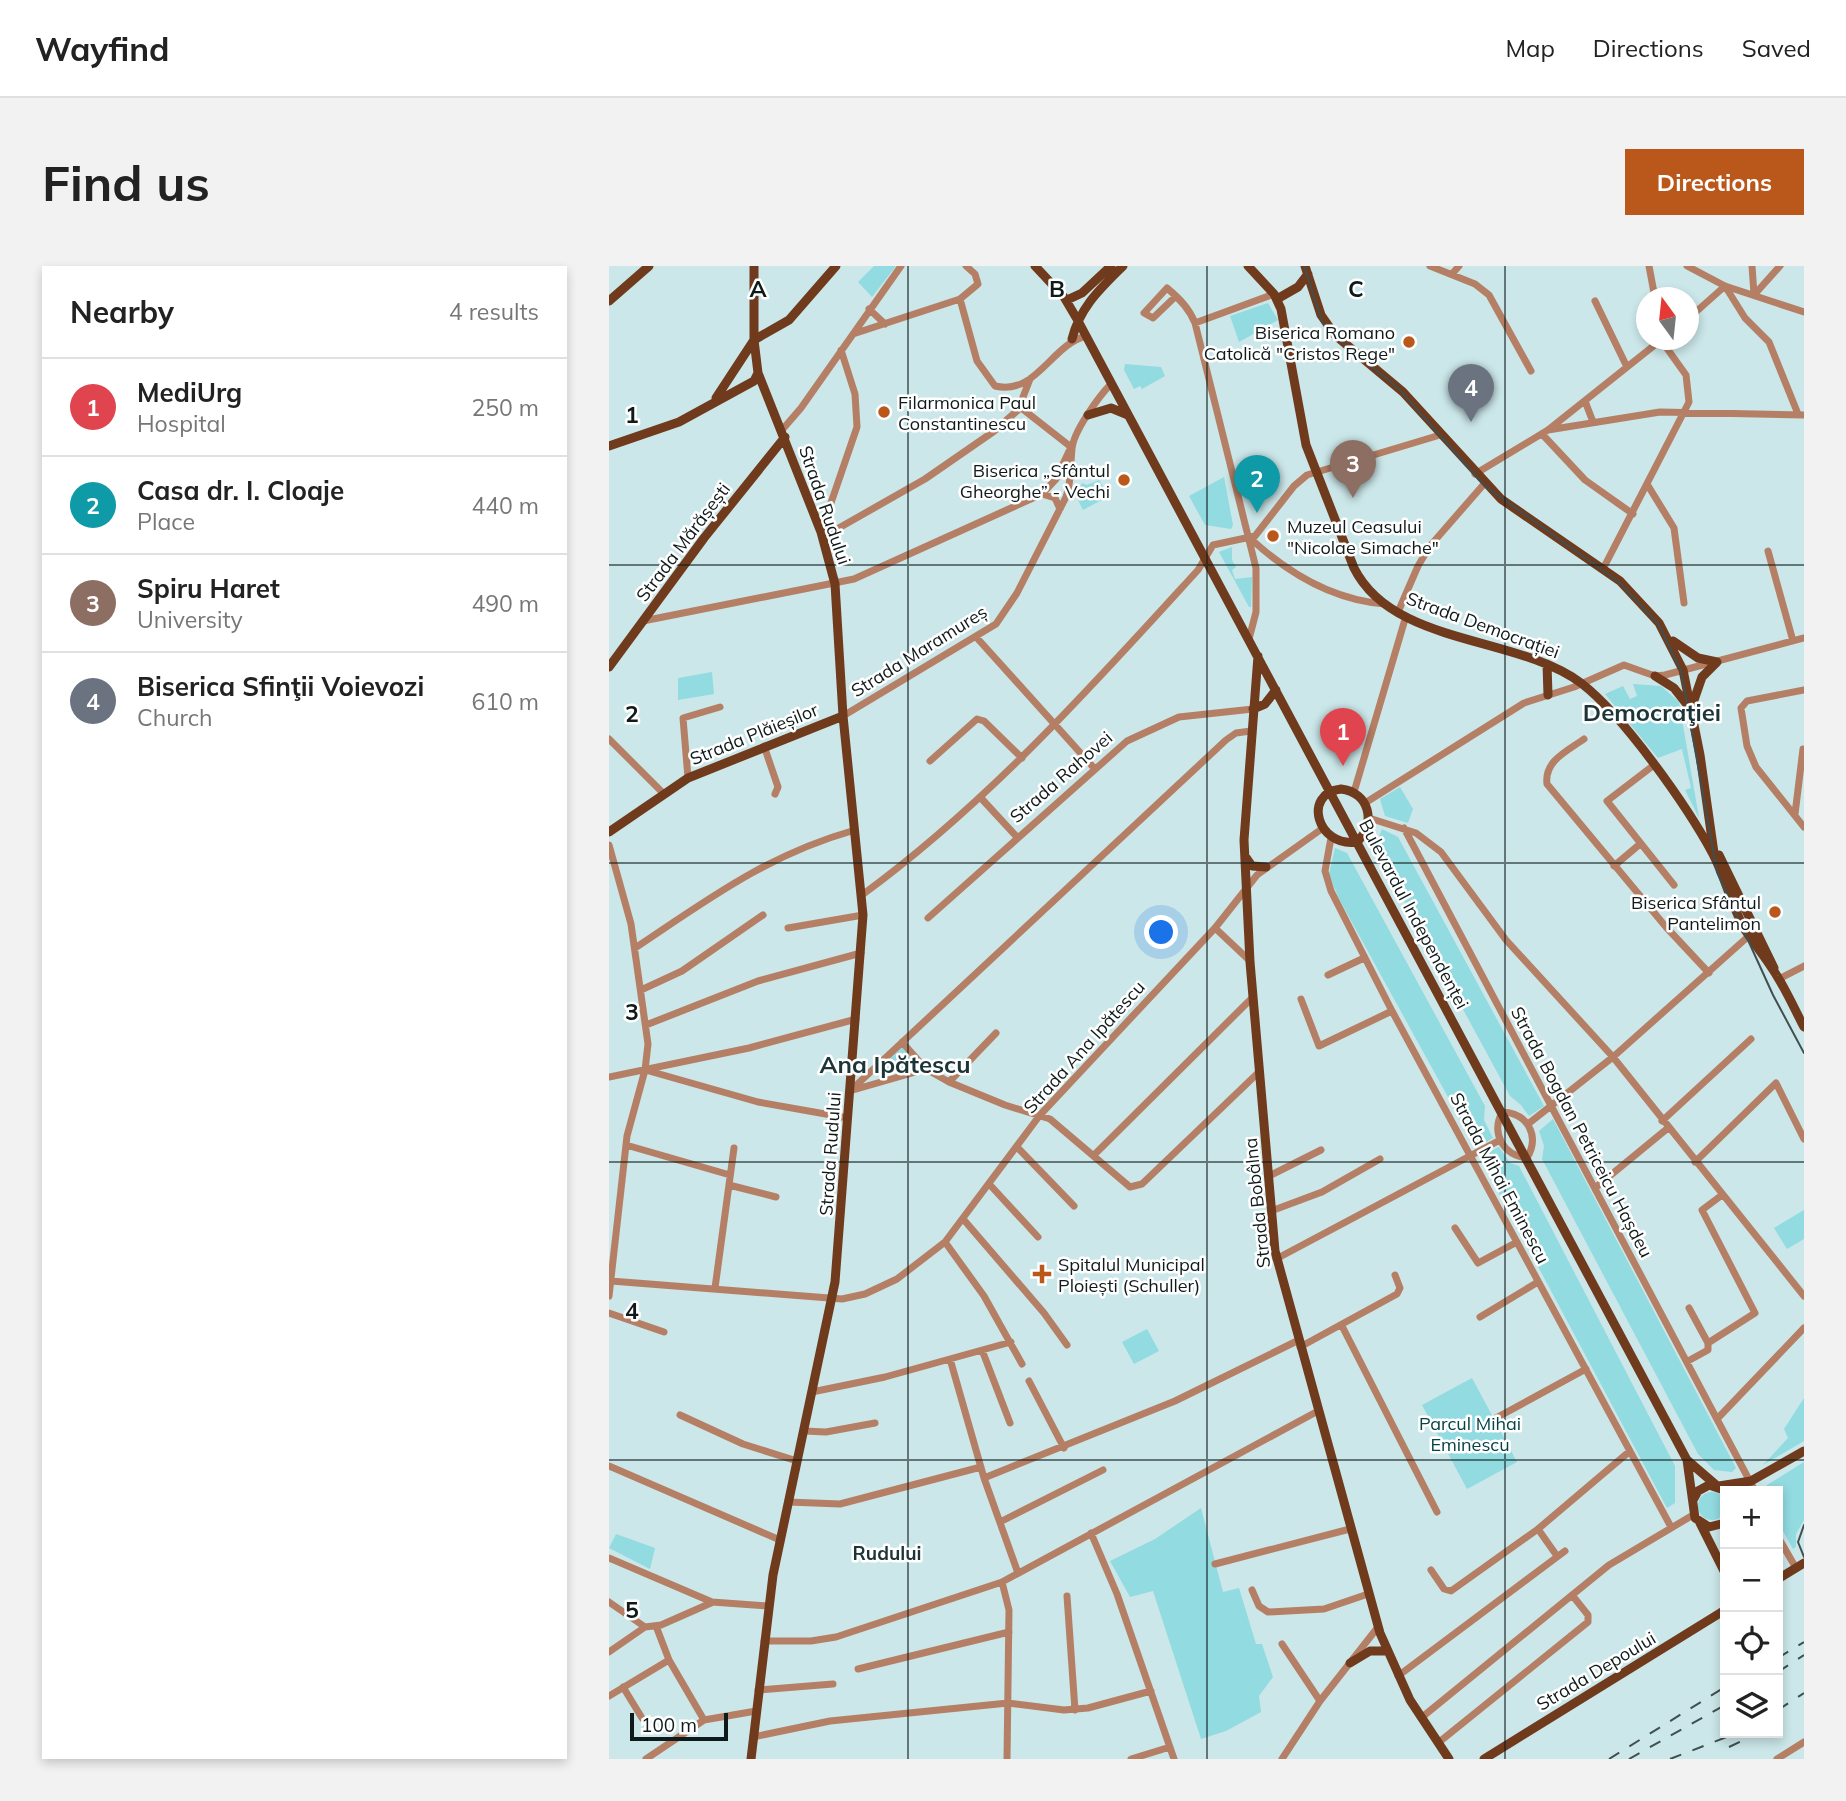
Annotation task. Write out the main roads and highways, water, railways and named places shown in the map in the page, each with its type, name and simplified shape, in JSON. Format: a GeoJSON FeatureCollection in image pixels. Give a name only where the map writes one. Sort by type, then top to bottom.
{"type":"FeatureCollection","features":[{"type":"Feature","properties":{"kind":"main road"},"geometry":{"type":"LineString","coordinates":[[609,300],[649,266]]}},
{"type":"Feature","properties":{"kind":"main road","name":"Strada Rudului"},"geometry":{"type":"LineString","coordinates":[[751,1759],[768,1606],[833,1299],[863,915],[843,716],[835,584],[822,535],[757,371],[754,340],[754,266]]}},
{"type":"Feature","properties":{"kind":"main road"},"geometry":{"type":"LineString","coordinates":[[713,402],[754,340],[789,320],[836,266]]}},
{"type":"Feature","properties":{"kind":"main road","name":"Bulevardul Independenței"},"geometry":{"type":"LineString","coordinates":[[1035,266],[1067,300],[1687,1460],[1693,1515],[1700,1523]]}},
{"type":"Feature","properties":{"kind":"main road"},"geometry":{"type":"LineString","coordinates":[[1067,300],[1081,293],[1111,266]]}},
{"type":"Feature","properties":{"kind":"main road"},"geometry":{"type":"LineString","coordinates":[[1072,340],[1077,319],[1089,300],[1123,266]]}},
{"type":"Feature","properties":{"kind":"main road"},"geometry":{"type":"LineString","coordinates":[[1248,266],[1276,299],[1299,287],[1306,270]]}},
{"type":"Feature","properties":{"kind":"main road"},"geometry":{"type":"LineString","coordinates":[[1306,270],[1326,323],[1403,392],[1484,484],[1603,569],[1641,601],[1668,637],[1683,670],[1692,712],[1714,856]]}},
{"type":"Feature","properties":{"kind":"main road","name":"Strada Democrației"},"geometry":{"type":"LineString","coordinates":[[1276,299],[1287,332],[1300,422],[1357,576],[1402,614],[1448,633],[1547,664],[1581,684],[1654,765],[1714,856],[1722,882],[1804,1027]]}},
{"type":"Feature","properties":{"kind":"main road"},"geometry":{"type":"LineString","coordinates":[[609,446],[679,422],[748,383],[757,371],[749,361],[736,368]]}},
{"type":"Feature","properties":{"kind":"main road"},"geometry":{"type":"LineString","coordinates":[[736,368],[737,380],[764,389]]}},
{"type":"Feature","properties":{"kind":"main road"},"geometry":{"type":"LineString","coordinates":[[1088,415],[1111,408],[1128,415]]}},
{"type":"Feature","properties":{"kind":"main road","name":"Strada Mărășești"},"geometry":{"type":"LineString","coordinates":[[609,667],[783,434]]}},
{"type":"Feature","properties":{"kind":"main road"},"geometry":{"type":"LineString","coordinates":[[1668,637],[1698,658],[1717,662],[1704,673],[1698,684],[1692,712]]}},
{"type":"Feature","properties":{"kind":"main road","name":"Strada Bobâlna"},"geometry":{"type":"LineString","coordinates":[[1258,656],[1244,815],[1244,855],[1250,962],[1276,1258],[1378,1627],[1398,1676],[1421,1718],[1449,1759]]}},
{"type":"Feature","properties":{"kind":"main road"},"geometry":{"type":"LineString","coordinates":[[1547,664],[1548,695]]}},
{"type":"Feature","properties":{"kind":"main road"},"geometry":{"type":"LineString","coordinates":[[1655,676],[1680,694],[1692,712]]}},
{"type":"Feature","properties":{"kind":"main road"},"geometry":{"type":"LineString","coordinates":[[1253,709],[1265,704],[1276,690]]}},
{"type":"Feature","properties":{"kind":"main road","name":"Strada Plăieșilor"},"geometry":{"type":"LineString","coordinates":[[609,832],[688,778],[843,716]]}},
{"type":"Feature","properties":{"kind":"main road"},"geometry":{"type":"LineString","coordinates":[[1341,789],[1354,792],[1365,803],[1369,818],[1365,834],[1357,842],[1345,843],[1331,838],[1323,828],[1319,808],[1329,791],[1341,789]]}},
{"type":"Feature","properties":{"kind":"main road","name":"Strada Democrației"},"geometry":{"type":"LineString","coordinates":[[1712,834],[1752,932]]}},
{"type":"Feature","properties":{"kind":"main road"},"geometry":{"type":"LineString","coordinates":[[1244,855],[1252,866],[1266,867]]}},
{"type":"Feature","properties":{"kind":"main road"},"geometry":{"type":"LineString","coordinates":[[1728,1486],[1749,1483],[1804,1451]]}},
{"type":"Feature","properties":{"kind":"main road","name":"Bulevardul Independenței"},"geometry":{"type":"LineString","coordinates":[[1687,1460],[1720,1486]]}},
{"type":"Feature","properties":{"kind":"main road"},"geometry":{"type":"LineString","coordinates":[[1700,1471],[1718,1478],[1749,1483]]}},
{"type":"Feature","properties":{"kind":"main road"},"geometry":{"type":"LineString","coordinates":[[1692,1501],[1703,1487],[1720,1487]]}},
{"type":"Feature","properties":{"kind":"main road"},"geometry":{"type":"LineString","coordinates":[[1700,1523],[1709,1527],[1720,1524]]}},
{"type":"Feature","properties":{"kind":"main road"},"geometry":{"type":"LineString","coordinates":[[1700,1523],[1720,1563]]}},
{"type":"Feature","properties":{"kind":"main road"},"geometry":{"type":"LineString","coordinates":[[1783,1576],[1802,1566]]}},
{"type":"Feature","properties":{"kind":"main road","name":"Strada Depoului"},"geometry":{"type":"LineString","coordinates":[[1484,1759],[1722,1612]]}},
{"type":"Feature","properties":{"kind":"main road"},"geometry":{"type":"LineString","coordinates":[[1350,1663],[1370,1651],[1387,1651]]}},
{"type":"Feature","properties":{"kind":"tram line"},"geometry":{"type":"LineString","coordinates":[[1304,266],[1322,321],[1331,333],[1399,389],[1485,486],[1619,582],[1659,625],[1681,671],[1717,872],[1773,995],[1804,1053]]}},
{"type":"Feature","properties":{"kind":"tram line"},"geometry":{"type":"LineString","coordinates":[[1804,1525],[1798,1542],[1804,1557]]}},
{"type":"Feature","properties":{"kind":"railway"},"geometry":{"type":"LineString","coordinates":[[1783,1655],[1804,1642]]}},
{"type":"Feature","properties":{"kind":"railway"},"geometry":{"type":"LineString","coordinates":[[1783,1669],[1804,1655]]}},
{"type":"Feature","properties":{"kind":"railway"},"geometry":{"type":"LineString","coordinates":[[1609,1759],[1720,1690]]}},
{"type":"Feature","properties":{"kind":"railway"},"geometry":{"type":"LineString","coordinates":[[1783,1707],[1804,1693]]}},
{"type":"Feature","properties":{"kind":"railway"},"geometry":{"type":"LineString","coordinates":[[1629,1759],[1720,1708]]}},
{"type":"Feature","properties":{"kind":"railway"},"geometry":{"type":"LineString","coordinates":[[1670,1759],[1724,1738]]}},
{"type":"Feature","properties":{"kind":"railway"},"geometry":{"type":"LineString","coordinates":[[1729,1747],[1748,1738]]}},
{"type":"Feature","properties":{"kind":"place","name":"Biserica Romano Catolică \"Cristos Rege\""},"geometry":{"type":"Point","coordinates":[1409,342]}},
{"type":"Feature","properties":{"kind":"place","name":"Filarmonica Paul Constantinescu"},"geometry":{"type":"Point","coordinates":[884,412]}},
{"type":"Feature","properties":{"kind":"place","name":"Biserica Sfinţii Voievozi"},"geometry":{"type":"Point","coordinates":[1471,422]}},
{"type":"Feature","properties":{"kind":"place","name":"Biserica „Sfântul Gheorghe” - Vechi"},"geometry":{"type":"Point","coordinates":[1124,480]}},
{"type":"Feature","properties":{"kind":"place","name":"Spiru Haret"},"geometry":{"type":"Point","coordinates":[1353,498]}},
{"type":"Feature","properties":{"kind":"place","name":"Casa dr. I. Cloaje"},"geometry":{"type":"Point","coordinates":[1257,513]}},
{"type":"Feature","properties":{"kind":"place","name":"Muzeul Ceasului \"Nicolae Simache\""},"geometry":{"type":"Point","coordinates":[1273,536]}},
{"type":"Feature","properties":{"kind":"place","name":"MediUrg"},"geometry":{"type":"Point","coordinates":[1343,766]}},
{"type":"Feature","properties":{"kind":"place","name":"Biserica Sfântul Pantelimon"},"geometry":{"type":"Point","coordinates":[1775,912]}},
{"type":"Feature","properties":{"kind":"place","name":"Spitalul Municipal Ploiești (Schuller)"},"geometry":{"type":"Point","coordinates":[1042,1274]}},
{"type":"Feature","properties":{"kind":"district","name":"Democraţiei"},"geometry":{"type":"Point","coordinates":[1652,712]}},
{"type":"Feature","properties":{"kind":"district","name":"Ana Ipătescu"},"geometry":{"type":"Point","coordinates":[895,1064]}},
{"type":"Feature","properties":{"kind":"district","name":"Rudului"},"geometry":{"type":"Point","coordinates":[887,1553]}},
{"type":"Feature","properties":{"kind":"park label","name":"Parcul Mihai Eminescu"},"geometry":{"type":"Point","coordinates":[1470,1433]}}]}
